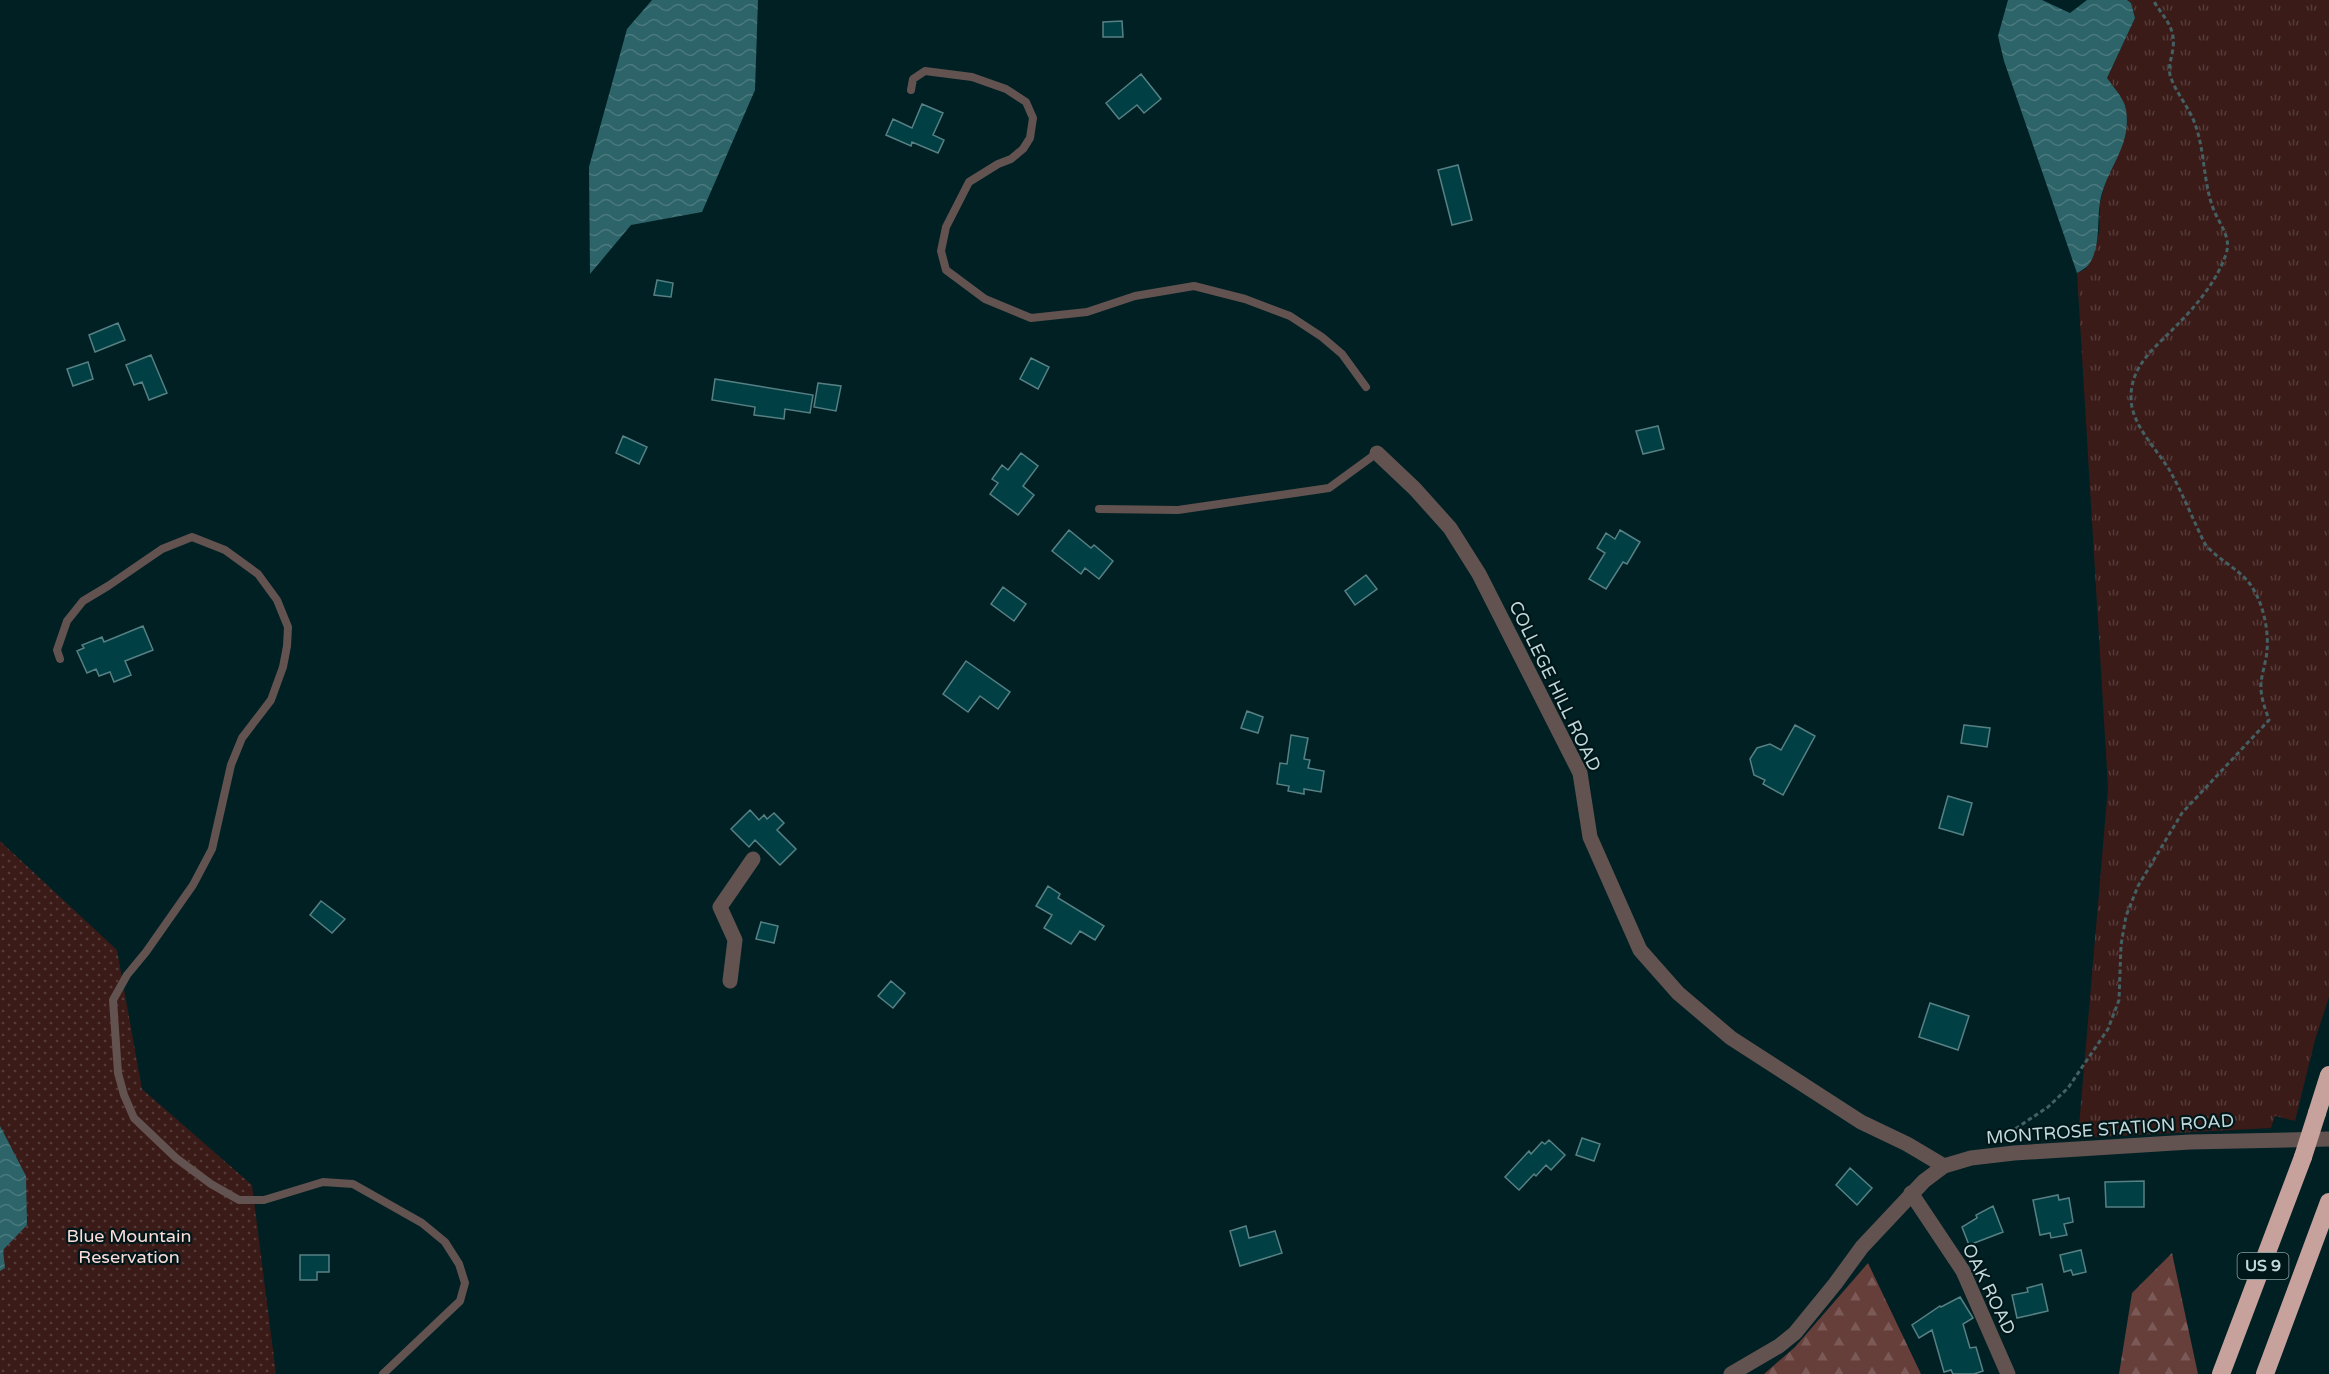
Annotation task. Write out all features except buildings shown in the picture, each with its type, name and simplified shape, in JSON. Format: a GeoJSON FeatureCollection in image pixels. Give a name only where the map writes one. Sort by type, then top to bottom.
{"type":"FeatureCollection","features":[{"type":"Feature","properties":{"kind":"highway","name":"US 9"},"geometry":{"type":"LineString","coordinates":[[2221,1374],[2302,1157],[2329,1075]]}},
{"type":"Feature","properties":{"kind":"highway","name":"US 9"},"geometry":{"type":"LineString","coordinates":[[2265,1374],[2329,1202]]}},
{"type":"Feature","properties":{"kind":"street","name":"COLLEGE HILL ROAD"},"geometry":{"type":"LineString","coordinates":[[1377,453],[1415,489],[1450,528],[1479,574],[1580,773],[1590,837],[1640,950],[1678,993],[1731,1038],[1862,1122],[1908,1144],[1944,1166]]}},
{"type":"Feature","properties":{"kind":"street"},"geometry":{"type":"LineString","coordinates":[[730,981],[735,940],[720,907],[753,859]]}},
{"type":"Feature","properties":{"kind":"street","name":"MONTROSE STATION ROAD"},"geometry":{"type":"LineString","coordinates":[[1731,1374],[1779,1346],[1795,1333],[1862,1247],[1924,1180],[1944,1166],[1971,1158],[2014,1153],[2190,1142],[2329,1139]]}},
{"type":"Feature","properties":{"kind":"street","name":"OAK ROAD"},"geometry":{"type":"LineString","coordinates":[[1911,1193],[1963,1271],[2008,1374]]}},
{"type":"Feature","properties":{"kind":"lane"},"geometry":{"type":"LineString","coordinates":[[911,90],[913,79],[925,71],[972,77],[1006,89],[1026,102],[1033,118],[1029,138],[1023,149],[1011,159],[998,164],[969,182],[946,227],[941,251],[946,270],[985,299],[1031,318],[1087,312],[1135,296],[1194,286],[1245,299],[1290,316],[1322,337],[1342,354],[1366,387]]}},
{"type":"Feature","properties":{"kind":"lane"},"geometry":{"type":"LineString","coordinates":[[1099,509],[1178,510],[1329,488],[1377,453]]}},
{"type":"Feature","properties":{"kind":"lane"},"geometry":{"type":"LineString","coordinates":[[60,659],[57,650],[67,621],[83,601],[162,549],[192,537],[225,550],[258,574],[277,600],[288,627],[283,667],[271,700],[242,738],[231,765],[212,849],[193,885],[127,975],[112,1000],[118,1073],[134,1118],[176,1158],[211,1184],[239,1200],[264,1200],[323,1182],[353,1184],[422,1223],[445,1242],[459,1264],[465,1283],[460,1301],[383,1374]]}},
{"type":"Feature","properties":{"kind":"path"},"geometry":{"type":"LineString","coordinates":[[1997,1141],[2048,1107],[2068,1088],[2109,1029],[2119,1000],[2121,945],[2126,916],[2138,886],[2182,813],[2269,720],[2262,699],[2261,684],[2267,652],[2267,635],[2265,619],[2255,593],[2240,572],[2213,554],[2205,544],[2170,471],[2134,415],[2131,400],[2132,384],[2139,366],[2150,351],[2177,326],[2200,299],[2226,254],[2228,240],[2213,209],[2194,123],[2171,77],[2169,64],[2174,38],[2171,28],[2168,19],[2153,0]]}},
{"type":"Feature","properties":{"kind":"green space"},"geometry":{"type":"Polygon","coordinates":[[[2127,0],[2329,0],[2329,997],[2315,1040],[2295,1121],[2275,1116],[2271,1128],[2078,1138],[2108,787],[2077,273],[2086,269],[2099,233],[2100,203],[2126,107],[2107,78],[2135,18],[2131,3],[2127,0]]]}},
{"type":"Feature","properties":{"kind":"green space","name":"Blue Mountain Reservation"},"geometry":{"type":"Polygon","coordinates":[[[0,841],[117,950],[142,1089],[252,1185],[276,1374],[0,1374],[0,841]]]}},
{"type":"Feature","properties":{"kind":"green space"},"geometry":{"type":"Polygon","coordinates":[[[2172,1253],[2198,1374],[2119,1374],[2132,1293],[2172,1253]]]}},
{"type":"Feature","properties":{"kind":"green space"},"geometry":{"type":"Polygon","coordinates":[[[1868,1263],[1921,1374],[1764,1374],[1795,1347],[1868,1263]]]}},
{"type":"Feature","properties":{"kind":"water"},"geometry":{"type":"Polygon","coordinates":[[[652,0],[758,0],[755,90],[702,212],[631,225],[590,274],[589,167],[627,29],[652,0]]]}},
{"type":"Feature","properties":{"kind":"water"},"geometry":{"type":"Polygon","coordinates":[[[2008,0],[2042,0],[2070,13],[2087,0],[2127,0],[2131,3],[2135,18],[2107,78],[2125,106],[2127,123],[2125,135],[2103,190],[2099,209],[2097,243],[2093,257],[2086,267],[2077,273],[2004,61],[1998,36],[2008,0]]]}},
{"type":"Feature","properties":{"kind":"water"},"geometry":{"type":"Polygon","coordinates":[[[0,1126],[26,1176],[27,1225],[3,1250],[5,1268],[0,1271],[0,1126]]]}}]}
